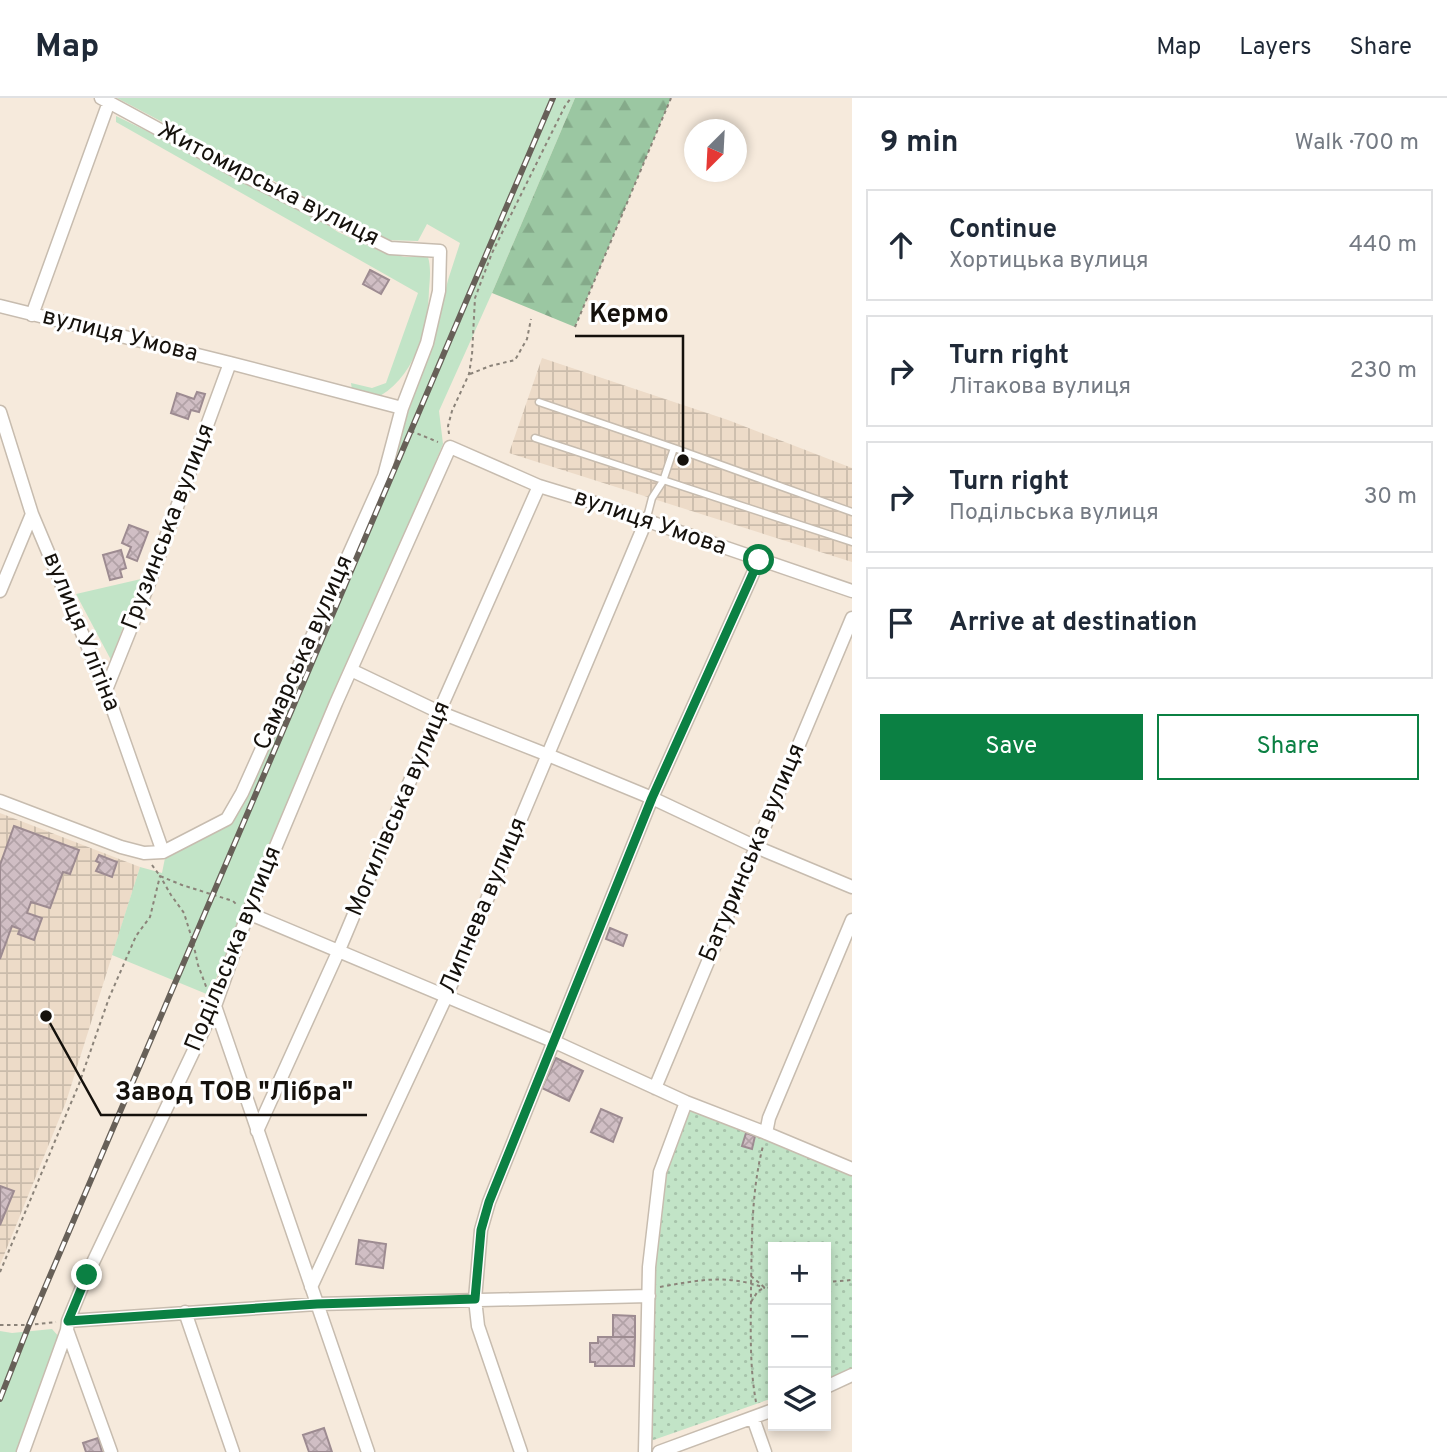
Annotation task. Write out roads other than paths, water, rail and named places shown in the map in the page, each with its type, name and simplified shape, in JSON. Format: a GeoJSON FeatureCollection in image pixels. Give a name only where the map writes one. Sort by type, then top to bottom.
{"type":"FeatureCollection","features":[{"type":"Feature","properties":{"kind":"street","name":"Житомирська вулиця"},"geometry":{"type":"LineString","coordinates":[[105,100],[245,176],[390,248],[440,251]]}},
{"type":"Feature","properties":{"kind":"street"},"geometry":{"type":"LineString","coordinates":[[32,315],[105,100]]}},
{"type":"Feature","properties":{"kind":"street","name":"Самарська вулиця"},"geometry":{"type":"LineString","coordinates":[[0,801],[121,847],[144,853],[163,852],[227,819],[242,793],[384,475],[402,408],[427,343],[439,291],[440,251]]}},
{"type":"Feature","properties":{"kind":"street","name":"вулиця Умова"},"geometry":{"type":"LineString","coordinates":[[0,306],[402,408]]}},
{"type":"Feature","properties":{"kind":"street","name":"Грузинська вулиця"},"geometry":{"type":"LineString","coordinates":[[106,690],[149,583],[230,363]]}},
{"type":"Feature","properties":{"kind":"street","name":"вулиця Улітіна"},"geometry":{"type":"LineString","coordinates":[[0,412],[32,514],[106,690],[163,852]]}},
{"type":"Feature","properties":{"kind":"street","name":"вулиця Умова"},"geometry":{"type":"LineString","coordinates":[[450,447],[539,485],[852,592]]}},
{"type":"Feature","properties":{"kind":"street","name":"Подільська вулиця"},"geometry":{"type":"LineString","coordinates":[[23,1452],[87,1275],[215,1006],[248,913],[351,670],[450,447]]}},
{"type":"Feature","properties":{"kind":"street","name":"Могилівська вулиця"},"geometry":{"type":"LineString","coordinates":[[257,1131],[339,950],[439,712],[539,485]]}},
{"type":"Feature","properties":{"kind":"street"},"geometry":{"type":"LineString","coordinates":[[0,591],[32,514]]}},
{"type":"Feature","properties":{"kind":"street","name":"Липнева вулиця"},"geometry":{"type":"LineString","coordinates":[[311,1287],[446,997],[646,521]]}},
{"type":"Feature","properties":{"kind":"street"},"geometry":{"type":"LineString","coordinates":[[521,1452],[478,1326],[475,1299],[481,1230],[489,1202],[652,798],[759,560]]}},
{"type":"Feature","properties":{"kind":"street","name":"Батуринська вулиця"},"geometry":{"type":"LineString","coordinates":[[655,1088],[852,618]]}},
{"type":"Feature","properties":{"kind":"street"},"geometry":{"type":"LineString","coordinates":[[351,670],[439,712],[652,798],[756,847],[852,887]]}},
{"type":"Feature","properties":{"kind":"street"},"geometry":{"type":"LineString","coordinates":[[248,913],[555,1042],[686,1102],[852,1169]]}},
{"type":"Feature","properties":{"kind":"street"},"geometry":{"type":"LineString","coordinates":[[766,1133],[769,1118],[852,920]]}},
{"type":"Feature","properties":{"kind":"street"},"geometry":{"type":"LineString","coordinates":[[215,1006],[368,1452]]}},
{"type":"Feature","properties":{"kind":"street"},"geometry":{"type":"LineString","coordinates":[[645,1452],[649,1267],[660,1172],[686,1102]]}},
{"type":"Feature","properties":{"kind":"street"},"geometry":{"type":"LineString","coordinates":[[111,1452],[67,1326],[185,1312],[317,1304],[649,1293]]}},
{"type":"Feature","properties":{"kind":"street"},"geometry":{"type":"LineString","coordinates":[[185,1312],[233,1452]]}},
{"type":"Feature","properties":{"kind":"street"},"geometry":{"type":"LineString","coordinates":[[831,1385],[852,1375]]}},
{"type":"Feature","properties":{"kind":"street"},"geometry":{"type":"LineString","coordinates":[[659,1452],[768,1412]]}},
{"type":"Feature","properties":{"kind":"street"},"geometry":{"type":"LineString","coordinates":[[755,1417],[765,1452]]}},
{"type":"Feature","properties":{"kind":"lane"},"geometry":{"type":"LineString","coordinates":[[539,402],[852,512]]}},
{"type":"Feature","properties":{"kind":"lane"},"geometry":{"type":"LineString","coordinates":[[535,438],[852,542]]}},
{"type":"Feature","properties":{"kind":"lane"},"geometry":{"type":"LineString","coordinates":[[646,521],[652,498],[663,481],[674,448]]}},
{"type":"Feature","properties":{"kind":"railway"},"geometry":{"type":"LineString","coordinates":[[0,1399],[29,1325],[553,98]]}},
{"type":"Feature","properties":{"kind":"place","name":"Кермо"},"geometry":{"type":"Point","coordinates":[683,460]}},
{"type":"Feature","properties":{"kind":"place","name":"Завод ТОВ \"Лібра\""},"geometry":{"type":"Point","coordinates":[46,1016]}}]}
